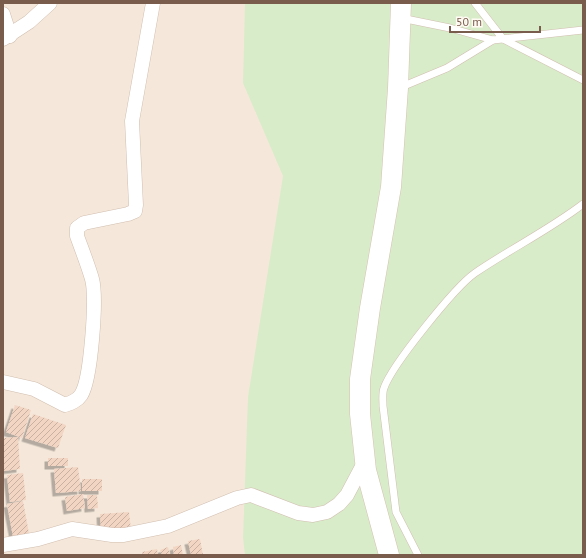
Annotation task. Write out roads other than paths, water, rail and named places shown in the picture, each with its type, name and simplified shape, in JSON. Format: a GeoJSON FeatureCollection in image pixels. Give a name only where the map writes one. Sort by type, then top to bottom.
{"type":"FeatureCollection","features":[{"type":"Feature","properties":{"kind":"street"},"geometry":{"type":"LineString","coordinates":[[6,38],[50,3]]}},
{"type":"Feature","properties":{"kind":"street"},"geometry":{"type":"LineString","coordinates":[[3,382],[34,389],[65,405],[74,402],[81,395],[88,375],[94,298],[92,280],[77,236],[77,228],[84,223],[128,214],[135,211],[132,121],[153,3]]}},
{"type":"Feature","properties":{"kind":"street"},"geometry":{"type":"LineString","coordinates":[[389,555],[365,461],[360,414],[360,379],[390,187],[398,88],[401,10]]}},
{"type":"Feature","properties":{"kind":"street"},"geometry":{"type":"LineString","coordinates":[[3,14],[6,38]]}},
{"type":"Feature","properties":{"kind":"street"},"geometry":{"type":"LineString","coordinates":[[3,546],[38,539],[72,529],[112,535],[124,535],[168,526],[237,498],[251,495],[298,513],[313,515],[327,512],[339,504],[347,495],[365,461]]}},
{"type":"Feature","properties":{"kind":"lane"},"geometry":{"type":"LineString","coordinates":[[475,3],[504,39],[583,80]]}},
{"type":"Feature","properties":{"kind":"lane"},"geometry":{"type":"LineString","coordinates":[[401,10],[450,28],[493,40],[583,30]]}},
{"type":"Feature","properties":{"kind":"lane"},"geometry":{"type":"LineString","coordinates":[[398,88],[447,68],[493,40]]}},
{"type":"Feature","properties":{"kind":"lane"},"geometry":{"type":"LineString","coordinates":[[418,555],[396,512],[383,406],[384,389],[392,371],[453,294],[474,274],[560,222],[583,204]]}}]}
